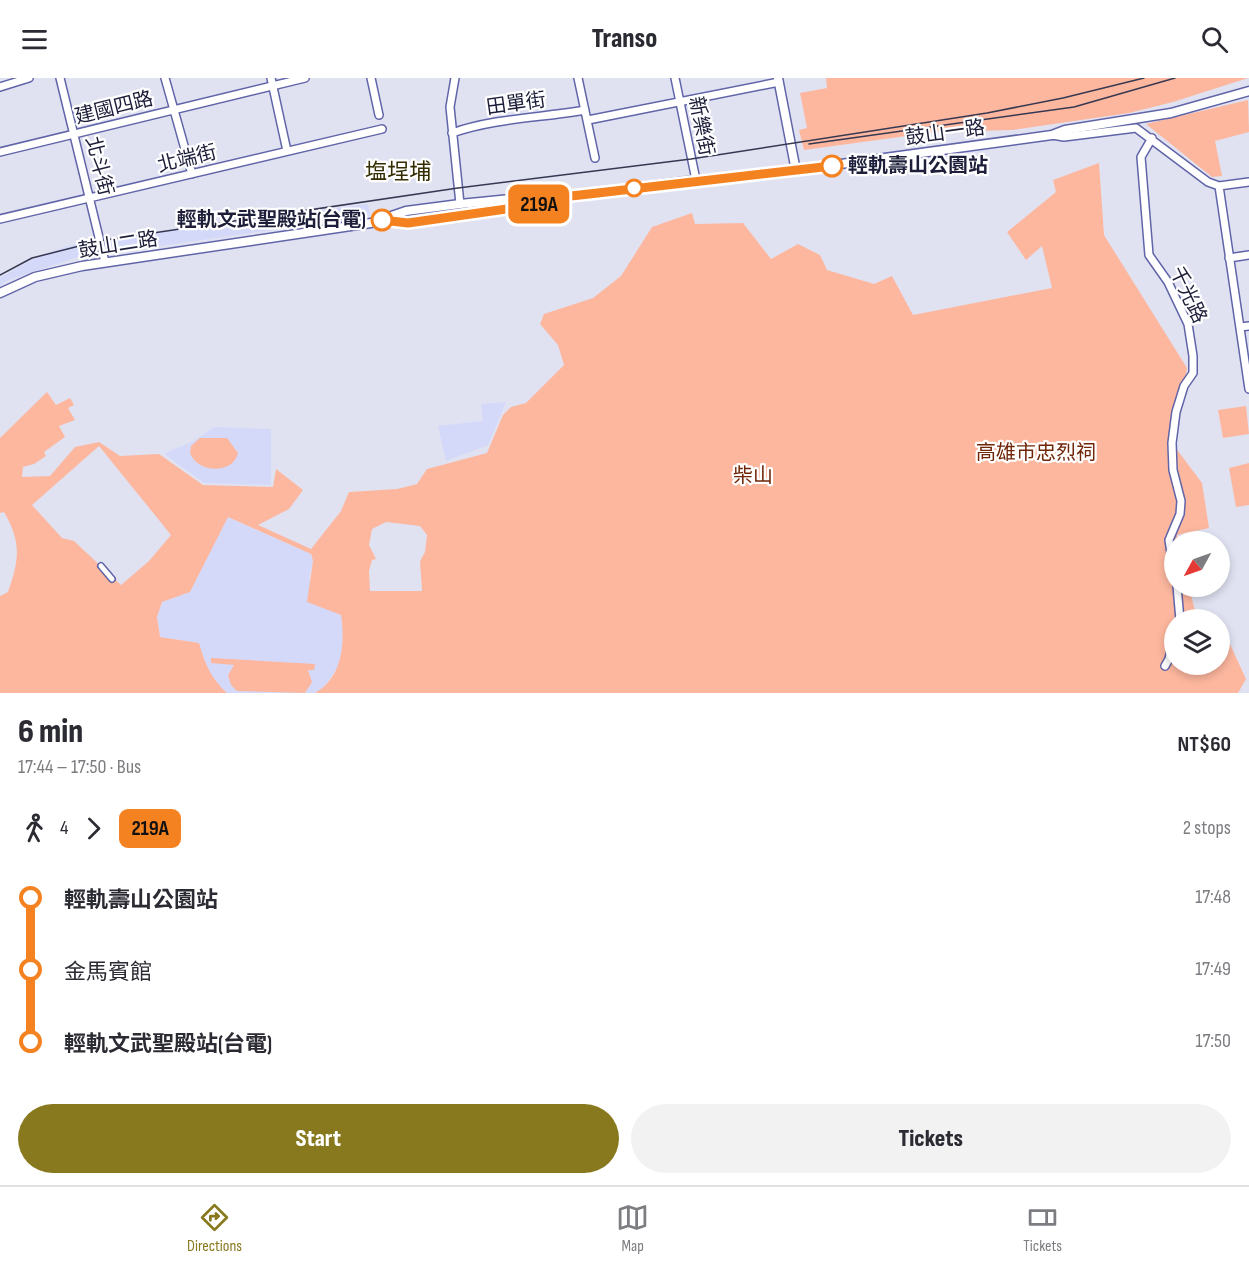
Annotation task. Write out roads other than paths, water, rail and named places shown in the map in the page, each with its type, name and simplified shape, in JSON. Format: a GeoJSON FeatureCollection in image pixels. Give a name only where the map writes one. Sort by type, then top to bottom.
{"type":"FeatureCollection","features":[{"type":"Feature","properties":{"kind":"street"},"geometry":{"type":"LineString","coordinates":[[0,87],[29,78]]}},
{"type":"Feature","properties":{"kind":"street","name":"北斗街"},"geometry":{"type":"LineString","coordinates":[[60,78],[105,262]]}},
{"type":"Feature","properties":{"kind":"street"},"geometry":{"type":"LineString","coordinates":[[165,78],[192,174]]}},
{"type":"Feature","properties":{"kind":"street"},"geometry":{"type":"LineString","coordinates":[[271,78],[287,151]]}},
{"type":"Feature","properties":{"kind":"street","name":"建國四路"},"geometry":{"type":"LineString","coordinates":[[0,152],[305,78]]}},
{"type":"Feature","properties":{"kind":"street"},"geometry":{"type":"LineString","coordinates":[[371,78],[379,115]]}},
{"type":"Feature","properties":{"kind":"street"},"geometry":{"type":"LineString","coordinates":[[455,78],[450,101],[460,204]]}},
{"type":"Feature","properties":{"kind":"street"},"geometry":{"type":"LineString","coordinates":[[580,78],[595,158]]}},
{"type":"Feature","properties":{"kind":"street","name":"新樂街"},"geometry":{"type":"LineString","coordinates":[[675,78],[696,180]]}},
{"type":"Feature","properties":{"kind":"street"},"geometry":{"type":"LineString","coordinates":[[588,120],[778,80],[796,171]]}},
{"type":"Feature","properties":{"kind":"street","name":"鼓山一路"},"geometry":{"type":"LineString","coordinates":[[386,218],[406,212],[460,204],[549,195],[571,196],[696,180],[746,177],[1052,135],[1065,130],[1171,113],[1249,91]]}},
{"type":"Feature","properties":{"kind":"street","name":"田單街"},"geometry":{"type":"LineString","coordinates":[[452,133],[519,118],[537,119],[585,110]]}},
{"type":"Feature","properties":{"kind":"street"},"geometry":{"type":"LineString","coordinates":[[1052,135],[1064,137],[1136,128],[1208,182],[1219,186],[1249,182]]}},
{"type":"Feature","properties":{"kind":"street","name":"北端街"},"geometry":{"type":"LineString","coordinates":[[0,219],[382,129]]}},
{"type":"Feature","properties":{"kind":"street","name":"千光路"},"geometry":{"type":"LineString","coordinates":[[1152,138],[1141,157],[1149,255],[1168,282],[1188,324],[1193,356],[1193,373],[1184,386],[1176,412],[1172,443],[1173,470],[1181,501],[1180,514],[1173,531]]}},
{"type":"Feature","properties":{"kind":"street"},"geometry":{"type":"LineString","coordinates":[[1219,186],[1249,389]]}},
{"type":"Feature","properties":{"kind":"street","name":"鼓山一路"},"geometry":{"type":"LineString","coordinates":[[386,218],[408,223],[562,201],[571,196]]}},
{"type":"Feature","properties":{"kind":"street","name":"鼓山二路"},"geometry":{"type":"LineString","coordinates":[[0,293],[35,277],[105,262],[285,237],[386,218]]}},
{"type":"Feature","properties":{"kind":"street"},"geometry":{"type":"LineString","coordinates":[[1229,258],[1249,255]]}},
{"type":"Feature","properties":{"kind":"street"},"geometry":{"type":"LineString","coordinates":[[1240,327],[1249,326]]}},
{"type":"Feature","properties":{"kind":"street"},"geometry":{"type":"LineString","coordinates":[[101,566],[112,579]]}},
{"type":"Feature","properties":{"kind":"tram line"},"geometry":{"type":"LineString","coordinates":[[0,275],[32,258],[99,241],[458,188],[691,159],[987,113],[1063,98],[1144,78]]}},
{"type":"Feature","properties":{"kind":"railway"},"geometry":{"type":"LineString","coordinates":[[809,144],[1074,107],[1175,78]]}},
{"type":"Feature","properties":{"kind":"place","name":"輕軌壽山公園站"},"geometry":{"type":"Point","coordinates":[832,166]}},
{"type":"Feature","properties":{"kind":"place","name":"輕軌文武聖殿站(台電)"},"geometry":{"type":"Point","coordinates":[382,220]}},
{"type":"Feature","properties":{"kind":"district","name":"塩埕埔"},"geometry":{"type":"Point","coordinates":[398,172]}},
{"type":"Feature","properties":{"kind":"park label","name":"高雄市忠烈祠"},"geometry":{"type":"Point","coordinates":[1036,453]}},
{"type":"Feature","properties":{"kind":"park label","name":"柴山"},"geometry":{"type":"Point","coordinates":[753,476]}}]}
